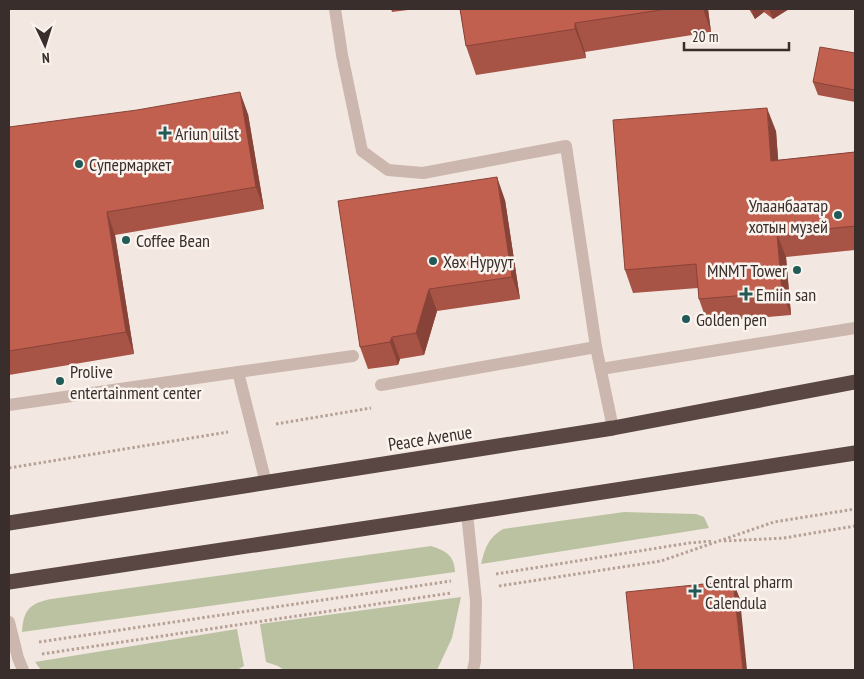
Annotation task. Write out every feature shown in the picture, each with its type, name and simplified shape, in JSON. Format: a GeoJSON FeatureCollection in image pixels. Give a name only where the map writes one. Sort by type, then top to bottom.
{"type":"FeatureCollection","features":[{"type":"Feature","properties":{"kind":"highway","name":"Peace Avenue"},"geometry":{"type":"LineString","coordinates":[[9,523],[614,428],[855,382]]}},
{"type":"Feature","properties":{"kind":"highway"},"geometry":{"type":"LineString","coordinates":[[9,582],[855,453]]}},
{"type":"Feature","properties":{"kind":"street"},"geometry":{"type":"LineString","coordinates":[[335,9],[342,55],[362,151],[388,170],[423,173],[566,146],[596,347],[614,428]]}},
{"type":"Feature","properties":{"kind":"street"},"geometry":{"type":"LineString","coordinates":[[601,369],[855,328]]}},
{"type":"Feature","properties":{"kind":"street"},"geometry":{"type":"LineString","coordinates":[[381,385],[596,347]]}},
{"type":"Feature","properties":{"kind":"street"},"geometry":{"type":"LineString","coordinates":[[9,405],[353,356]]}},
{"type":"Feature","properties":{"kind":"street"},"geometry":{"type":"LineString","coordinates":[[238,372],[266,483]]}},
{"type":"Feature","properties":{"kind":"street"},"geometry":{"type":"LineString","coordinates":[[467,513],[474,583],[475,661],[473,670]]}},
{"type":"Feature","properties":{"kind":"street"},"geometry":{"type":"LineString","coordinates":[[9,622],[16,652],[23,670]]}},
{"type":"Feature","properties":{"kind":"path"},"geometry":{"type":"LineString","coordinates":[[9,468],[378,407]]}},
{"type":"Feature","properties":{"kind":"path"},"geometry":{"type":"LineString","coordinates":[[16,652],[474,583],[661,561],[774,522],[855,509]]}},
{"type":"Feature","properties":{"kind":"path"},"geometry":{"type":"LineString","coordinates":[[16,652],[474,583],[690,543],[784,538],[855,526]]}},
{"type":"Feature","properties":{"kind":"green space"},"geometry":{"type":"Polygon","coordinates":[[[624,512],[696,514],[704,517],[709,528],[481,564],[488,544],[503,529],[624,512]]]}},
{"type":"Feature","properties":{"kind":"green space"},"geometry":{"type":"Polygon","coordinates":[[[431,546],[448,554],[453,561],[455,572],[22,632],[24,618],[29,609],[33,605],[51,599],[431,546]]]}},
{"type":"Feature","properties":{"kind":"green space"},"geometry":{"type":"Polygon","coordinates":[[[461,597],[452,638],[437,670],[284,670],[266,662],[260,624],[461,597]]]}},
{"type":"Feature","properties":{"kind":"green space"},"geometry":{"type":"Polygon","coordinates":[[[237,629],[244,666],[237,670],[41,670],[35,662],[237,629]]]}},
{"type":"Feature","properties":{"kind":"building"},"geometry":{"type":"Polygon","coordinates":[[[460,9],[667,9],[575,23],[575,29],[466,46],[460,9]]]}},
{"type":"Feature","properties":{"kind":"building"},"geometry":{"type":"Polygon","coordinates":[[[820,47],[855,53],[855,90],[813,82],[820,47]]]}},
{"type":"Feature","properties":{"kind":"building"},"geometry":{"type":"Polygon","coordinates":[[[240,92],[256,187],[107,212],[126,332],[9,351],[9,127],[137,110],[240,92]]]}},
{"type":"Feature","properties":{"kind":"building"},"geometry":{"type":"Polygon","coordinates":[[[767,108],[771,161],[855,152],[855,226],[777,234],[782,292],[699,299],[696,264],[625,270],[613,120],[767,108]]]}},
{"type":"Feature","properties":{"kind":"building","name":"Хөх Нуруут"},"geometry":{"type":"Polygon","coordinates":[[[497,177],[512,277],[429,289],[416,333],[392,337],[390,342],[360,347],[338,201],[497,177]]]}},
{"type":"Feature","properties":{"kind":"building"},"geometry":{"type":"Polygon","coordinates":[[[733,581],[743,670],[634,670],[626,592],[733,581]]]}},
{"type":"Feature","properties":{"kind":"place","name":"Ariun uilst"},"geometry":{"type":"Point","coordinates":[165,133]}},
{"type":"Feature","properties":{"kind":"place","name":"Супермаркет"},"geometry":{"type":"Point","coordinates":[79,164]}},
{"type":"Feature","properties":{"kind":"place","name":"Улаанбаатар хотын музей"},"geometry":{"type":"Point","coordinates":[838,215]}},
{"type":"Feature","properties":{"kind":"place","name":"Coffee Bean"},"geometry":{"type":"Point","coordinates":[126,240]}},
{"type":"Feature","properties":{"kind":"place","name":"Хөх Нуруут"},"geometry":{"type":"Point","coordinates":[433,261]}},
{"type":"Feature","properties":{"kind":"place","name":"MNMT Tower"},"geometry":{"type":"Point","coordinates":[797,270]}},
{"type":"Feature","properties":{"kind":"place","name":"Emiin san"},"geometry":{"type":"Point","coordinates":[746,294]}},
{"type":"Feature","properties":{"kind":"place","name":"Golden pen"},"geometry":{"type":"Point","coordinates":[686,319]}},
{"type":"Feature","properties":{"kind":"place","name":"Prolive entertainment center"},"geometry":{"type":"Point","coordinates":[60,381]}},
{"type":"Feature","properties":{"kind":"place","name":"Central pharm Calendula"},"geometry":{"type":"Point","coordinates":[695,591]}}]}
